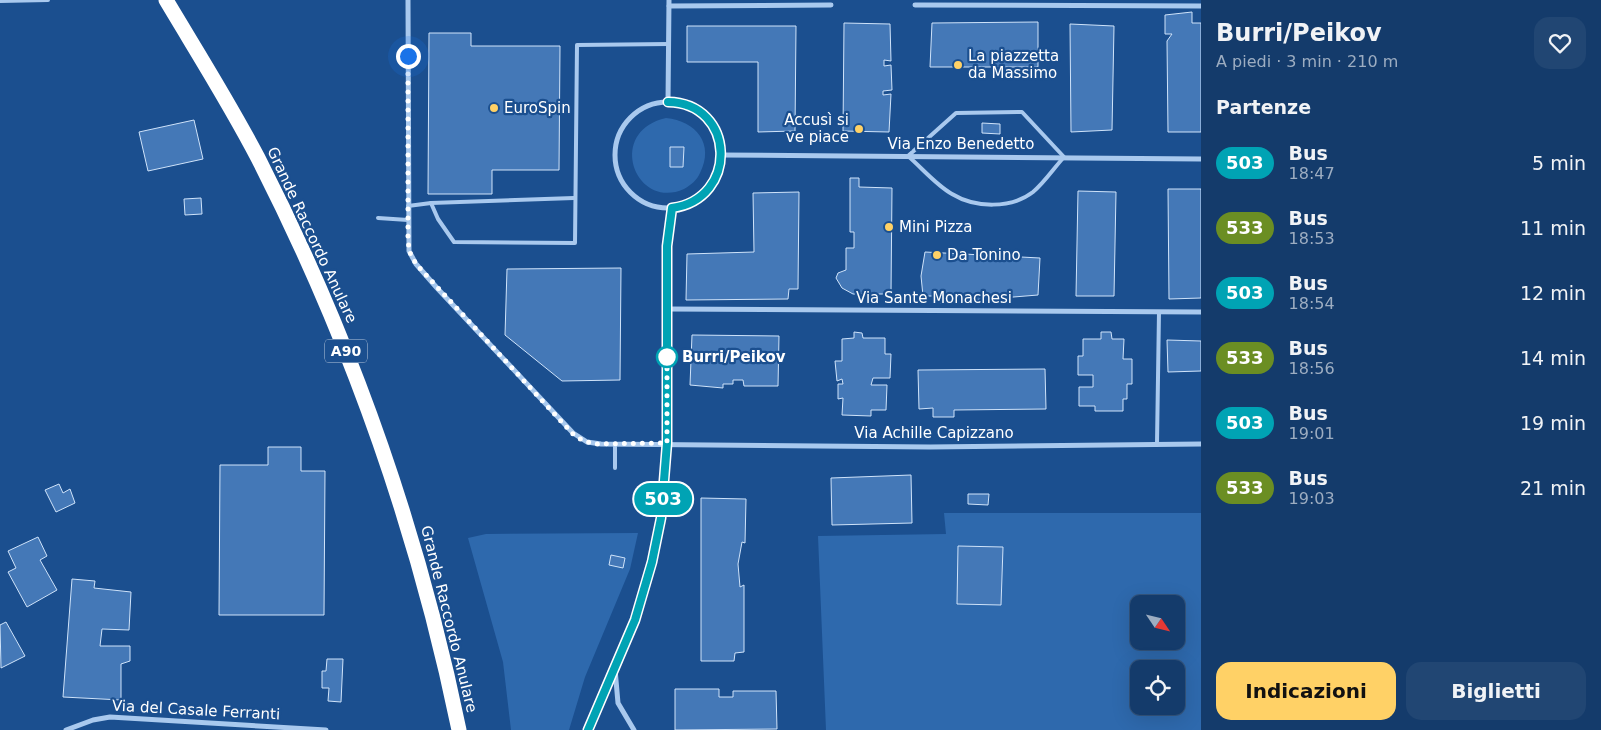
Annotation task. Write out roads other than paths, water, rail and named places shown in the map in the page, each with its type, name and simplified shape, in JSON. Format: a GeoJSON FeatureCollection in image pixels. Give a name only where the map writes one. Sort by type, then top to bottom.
{"type":"FeatureCollection","features":[{"type":"Feature","properties":{"kind":"highway","name":"Grande Raccordo Anulare"},"geometry":{"type":"LineString","coordinates":[[166,0],[257,156],[308,260],[344,344],[377,431],[408,527],[429,602],[458,730]]}},
{"type":"Feature","properties":{"kind":"street","name":"Via Achille Capizzano"},"geometry":{"type":"LineString","coordinates":[[408,0],[409,251],[416,264],[437,288],[573,434],[587,442],[615,444],[930,447],[1201,444]]}},
{"type":"Feature","properties":{"kind":"street"},"geometry":{"type":"LineString","coordinates":[[668,102],[669,3],[831,5]]}},
{"type":"Feature","properties":{"kind":"street"},"geometry":{"type":"LineString","coordinates":[[915,5],[1201,6]]}},
{"type":"Feature","properties":{"kind":"street"},"geometry":{"type":"LineString","coordinates":[[668,102],[684,104],[706,117],[716,131],[721,155],[718,173],[704,195],[689,204],[672,208],[655,207],[638,199],[625,187],[615,162],[616,144],[622,127],[650,105],[668,102]]}},
{"type":"Feature","properties":{"kind":"street","name":"Via Enzo Benedetto"},"geometry":{"type":"LineString","coordinates":[[721,155],[1201,159]]}},
{"type":"Feature","properties":{"kind":"street"},"geometry":{"type":"LineString","coordinates":[[588,730],[635,620],[652,562],[661,518],[667,443],[667,246],[672,208]]}},
{"type":"Feature","properties":{"kind":"street","name":"Via Sante Monachesi"},"geometry":{"type":"LineString","coordinates":[[668,309],[1201,312]]}},
{"type":"Feature","properties":{"kind":"street"},"geometry":{"type":"LineString","coordinates":[[614,666],[618,703],[634,730]]}},
{"type":"Feature","properties":{"kind":"street","name":"Via del Casale Ferranti"},"geometry":{"type":"LineString","coordinates":[[66,730],[93,720],[110,717],[326,730]]}},
{"type":"Feature","properties":{"kind":"lane"},"geometry":{"type":"LineString","coordinates":[[0,1],[48,0]]}},
{"type":"Feature","properties":{"kind":"lane"},"geometry":{"type":"LineString","coordinates":[[431,203],[438,219],[454,242],[575,243],[577,45],[669,44]]}},
{"type":"Feature","properties":{"kind":"lane"},"geometry":{"type":"LineString","coordinates":[[1022,112],[1064,157],[1032,192],[1012,202],[989,205],[971,202],[952,194],[908,156],[956,114],[1022,112]]}},
{"type":"Feature","properties":{"kind":"lane"},"geometry":{"type":"LineString","coordinates":[[408,206],[431,203],[574,198]]}},
{"type":"Feature","properties":{"kind":"lane"},"geometry":{"type":"LineString","coordinates":[[378,218],[408,220]]}},
{"type":"Feature","properties":{"kind":"lane"},"geometry":{"type":"LineString","coordinates":[[1157,444],[1159,312]]}},
{"type":"Feature","properties":{"kind":"lane"},"geometry":{"type":"LineString","coordinates":[[615,444],[615,468]]}},
{"type":"Feature","properties":{"kind":"place","name":"La piazzetta da Massimo"},"geometry":{"type":"Point","coordinates":[958,65]}},
{"type":"Feature","properties":{"kind":"place","name":"EuroSpin"},"geometry":{"type":"Point","coordinates":[494,108]}},
{"type":"Feature","properties":{"kind":"place","name":"Accusì si ve piace"},"geometry":{"type":"Point","coordinates":[859,129]}},
{"type":"Feature","properties":{"kind":"place","name":"Mini Pizza"},"geometry":{"type":"Point","coordinates":[889,227]}},
{"type":"Feature","properties":{"kind":"place","name":"Da Tonino"},"geometry":{"type":"Point","coordinates":[937,255]}},
{"type":"Feature","properties":{"kind":"place","name":"Burri/Peikov"},"geometry":{"type":"Point","coordinates":[667,357]}}]}
